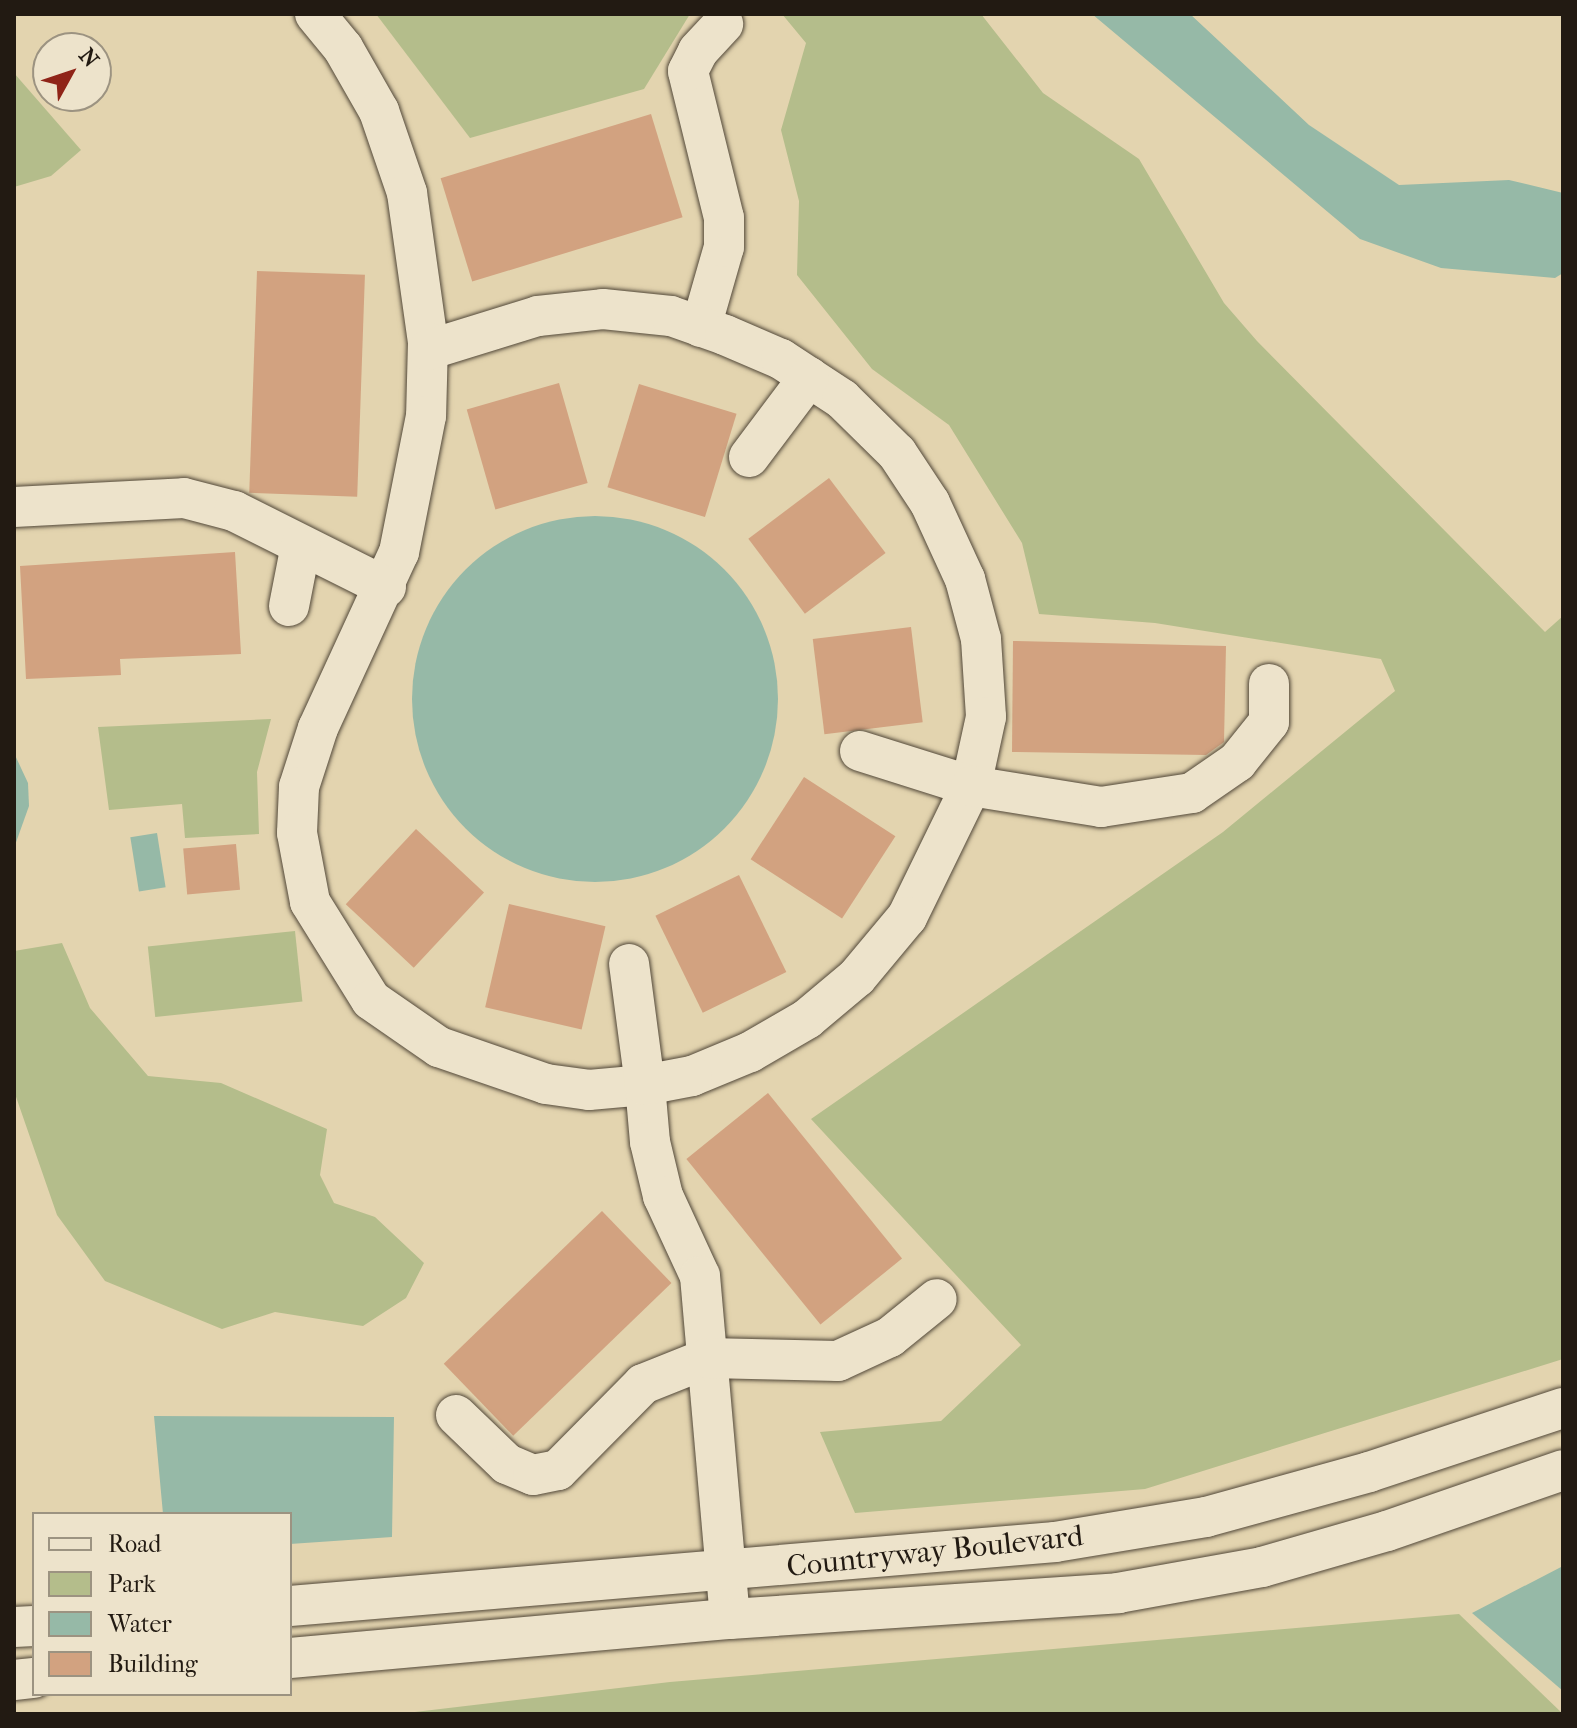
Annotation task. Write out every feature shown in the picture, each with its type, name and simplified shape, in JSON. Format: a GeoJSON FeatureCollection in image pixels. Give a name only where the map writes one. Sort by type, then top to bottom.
{"type":"FeatureCollection","features":[{"type":"Feature","properties":{"kind":"street"},"geometry":{"type":"LineString","coordinates":[[315,14],[343,48],[379,111],[407,193],[421,262],[428,350],[426,416],[415,486],[386,587],[318,728],[299,787],[297,833],[316,913],[371,1000],[439,1047],[546,1084],[589,1090],[645,1085],[692,1076],[750,1052],[807,1019],[857,977],[907,917],[971,786],[986,717],[981,639],[965,579],[930,503],[897,453],[842,399],[781,359],[671,316],[603,309],[538,316],[428,350]]}},
{"type":"Feature","properties":{"kind":"street"},"geometry":{"type":"LineString","coordinates":[[701,327],[724,247],[724,218],[688,71],[698,51],[723,24]]}},
{"type":"Feature","properties":{"kind":"street"},"geometry":{"type":"LineString","coordinates":[[749,457],[809,377]]}},
{"type":"Feature","properties":{"kind":"street"},"geometry":{"type":"LineString","coordinates":[[14,507],[184,498],[234,511],[386,587]]}},
{"type":"Feature","properties":{"kind":"street"},"geometry":{"type":"LineString","coordinates":[[289,606],[301,545]]}},
{"type":"Feature","properties":{"kind":"street"},"geometry":{"type":"LineString","coordinates":[[860,751],[971,786],[1101,807],[1192,793],[1237,762],[1269,722],[1269,684]]}},
{"type":"Feature","properties":{"kind":"street"},"geometry":{"type":"LineString","coordinates":[[629,964],[650,1142],[663,1196],[700,1276],[730,1619]]}},
{"type":"Feature","properties":{"kind":"street"},"geometry":{"type":"LineString","coordinates":[[456,1415],[507,1464],[533,1475],[558,1470],[643,1384],[708,1358],[838,1361],[890,1337],[937,1299]]}},
{"type":"Feature","properties":{"kind":"street","name":"Countryway Boulevard"},"geometry":{"type":"LineString","coordinates":[[292,1606],[1055,1542],[1206,1517],[1369,1472],[1563,1408]]}},
{"type":"Feature","properties":{"kind":"street","name":"Countryway Boulevard"},"geometry":{"type":"LineString","coordinates":[[292,1658],[730,1619],[1118,1593],[1262,1567],[1387,1531],[1563,1470]]}},
{"type":"Feature","properties":{"kind":"green space"},"geometry":{"type":"Polygon","coordinates":[[[376,14],[690,14],[644,89],[470,138],[376,14]]]}},
{"type":"Feature","properties":{"kind":"green space"},"geometry":{"type":"Polygon","coordinates":[[[782,14],[981,14],[1043,93],[1139,159],[1224,303],[1257,341],[1545,632],[1563,616],[1563,1359],[1145,1489],[855,1513],[820,1432],[941,1421],[1021,1345],[811,1119],[1223,832],[1395,691],[1381,659],[1155,623],[1039,614],[1022,543],[949,425],[872,369],[797,275],[799,201],[781,130],[806,43],[782,14]]]}},
{"type":"Feature","properties":{"kind":"green space"},"geometry":{"type":"Polygon","coordinates":[[[14,73],[32,94],[32,112],[48,112],[81,150],[51,176],[14,187],[14,73]]]}},
{"type":"Feature","properties":{"kind":"green space"},"geometry":{"type":"Polygon","coordinates":[[[271,719],[257,772],[259,834],[185,838],[182,804],[109,810],[98,727],[271,719]]]}},
{"type":"Feature","properties":{"kind":"green space"},"geometry":{"type":"Polygon","coordinates":[[[295,931],[302,1002],[155,1017],[148,946],[295,931]]]}},
{"type":"Feature","properties":{"kind":"green space"},"geometry":{"type":"Polygon","coordinates":[[[62,943],[90,1008],[148,1076],[221,1083],[327,1129],[320,1175],[334,1203],[375,1217],[424,1263],[406,1298],[363,1326],[275,1312],[222,1329],[105,1281],[57,1215],[14,1091],[14,951],[62,943]]]}},
{"type":"Feature","properties":{"kind":"green space"},"geometry":{"type":"Polygon","coordinates":[[[1459,1614],[1563,1714],[398,1714],[670,1682],[1459,1614]]]}},
{"type":"Feature","properties":{"kind":"water"},"geometry":{"type":"Polygon","coordinates":[[[1092,14],[1190,14],[1309,125],[1399,185],[1509,180],[1563,193],[1563,273],[1555,278],[1441,268],[1360,239],[1092,14]]]}},
{"type":"Feature","properties":{"kind":"water"},"geometry":{"type":"Polygon","coordinates":[[[595,516],[631,519],[665,530],[697,547],[725,569],[747,597],[764,629],[775,663],[778,699],[775,735],[764,769],[747,801],[725,829],[697,851],[665,868],[631,879],[595,882],[559,879],[525,868],[493,851],[465,829],[443,801],[426,769],[415,735],[412,699],[415,663],[426,629],[443,597],[465,569],[493,547],[525,530],[559,519],[595,516]]]}},
{"type":"Feature","properties":{"kind":"water"},"geometry":{"type":"Polygon","coordinates":[[[14,753],[28,783],[29,806],[14,848],[14,753]]]}},
{"type":"Feature","properties":{"kind":"water"},"geometry":{"type":"Polygon","coordinates":[[[157,833],[166,887],[139,892],[130,837],[157,833]]]}},
{"type":"Feature","properties":{"kind":"water"},"geometry":{"type":"Polygon","coordinates":[[[154,1416],[394,1417],[392,1537],[292,1544],[292,1512],[163,1512],[154,1416]]]}},
{"type":"Feature","properties":{"kind":"water"},"geometry":{"type":"Polygon","coordinates":[[[1563,1566],[1563,1691],[1472,1613],[1563,1566]]]}},
{"type":"Feature","properties":{"kind":"building"},"geometry":{"type":"Polygon","coordinates":[[[651,114],[683,217],[472,282],[441,178],[651,114]]]}},
{"type":"Feature","properties":{"kind":"building"},"geometry":{"type":"Polygon","coordinates":[[[257,271],[365,275],[357,497],[249,493],[257,271]]]}},
{"type":"Feature","properties":{"kind":"building"},"geometry":{"type":"Polygon","coordinates":[[[559,383],[588,483],[495,509],[467,409],[559,383]]]}},
{"type":"Feature","properties":{"kind":"building"},"geometry":{"type":"Polygon","coordinates":[[[639,384],[737,414],[705,517],[607,487],[639,384]]]}},
{"type":"Feature","properties":{"kind":"building"},"geometry":{"type":"Polygon","coordinates":[[[829,478],[886,553],[805,614],[748,539],[829,478]]]}},
{"type":"Feature","properties":{"kind":"building"},"geometry":{"type":"Polygon","coordinates":[[[235,552],[241,654],[120,659],[121,675],[26,679],[20,566],[235,552]]]}},
{"type":"Feature","properties":{"kind":"building"},"geometry":{"type":"Polygon","coordinates":[[[911,627],[923,722],[824,734],[813,639],[911,627]]]}},
{"type":"Feature","properties":{"kind":"building"},"geometry":{"type":"Polygon","coordinates":[[[1013,641],[1226,646],[1224,742],[1206,755],[1012,752],[1013,641]]]}},
{"type":"Feature","properties":{"kind":"building"},"geometry":{"type":"Polygon","coordinates":[[[804,777],[895,836],[842,919],[751,859],[804,777]]]}},
{"type":"Feature","properties":{"kind":"building"},"geometry":{"type":"Polygon","coordinates":[[[416,829],[484,892],[414,968],[346,904],[416,829]]]}},
{"type":"Feature","properties":{"kind":"building"},"geometry":{"type":"Polygon","coordinates":[[[236,844],[240,890],[187,894],[183,849],[236,844]]]}},
{"type":"Feature","properties":{"kind":"building"},"geometry":{"type":"Polygon","coordinates":[[[739,875],[786,972],[703,1013],[655,916],[739,875]]]}},
{"type":"Feature","properties":{"kind":"building"},"geometry":{"type":"Polygon","coordinates":[[[509,904],[605,926],[582,1030],[485,1007],[509,904]]]}},
{"type":"Feature","properties":{"kind":"building"},"geometry":{"type":"Polygon","coordinates":[[[768,1093],[902,1259],[820,1325],[686,1159],[768,1093]]]}},
{"type":"Feature","properties":{"kind":"building"},"geometry":{"type":"Polygon","coordinates":[[[602,1211],[671,1283],[513,1436],[444,1364],[602,1211]]]}}]}
